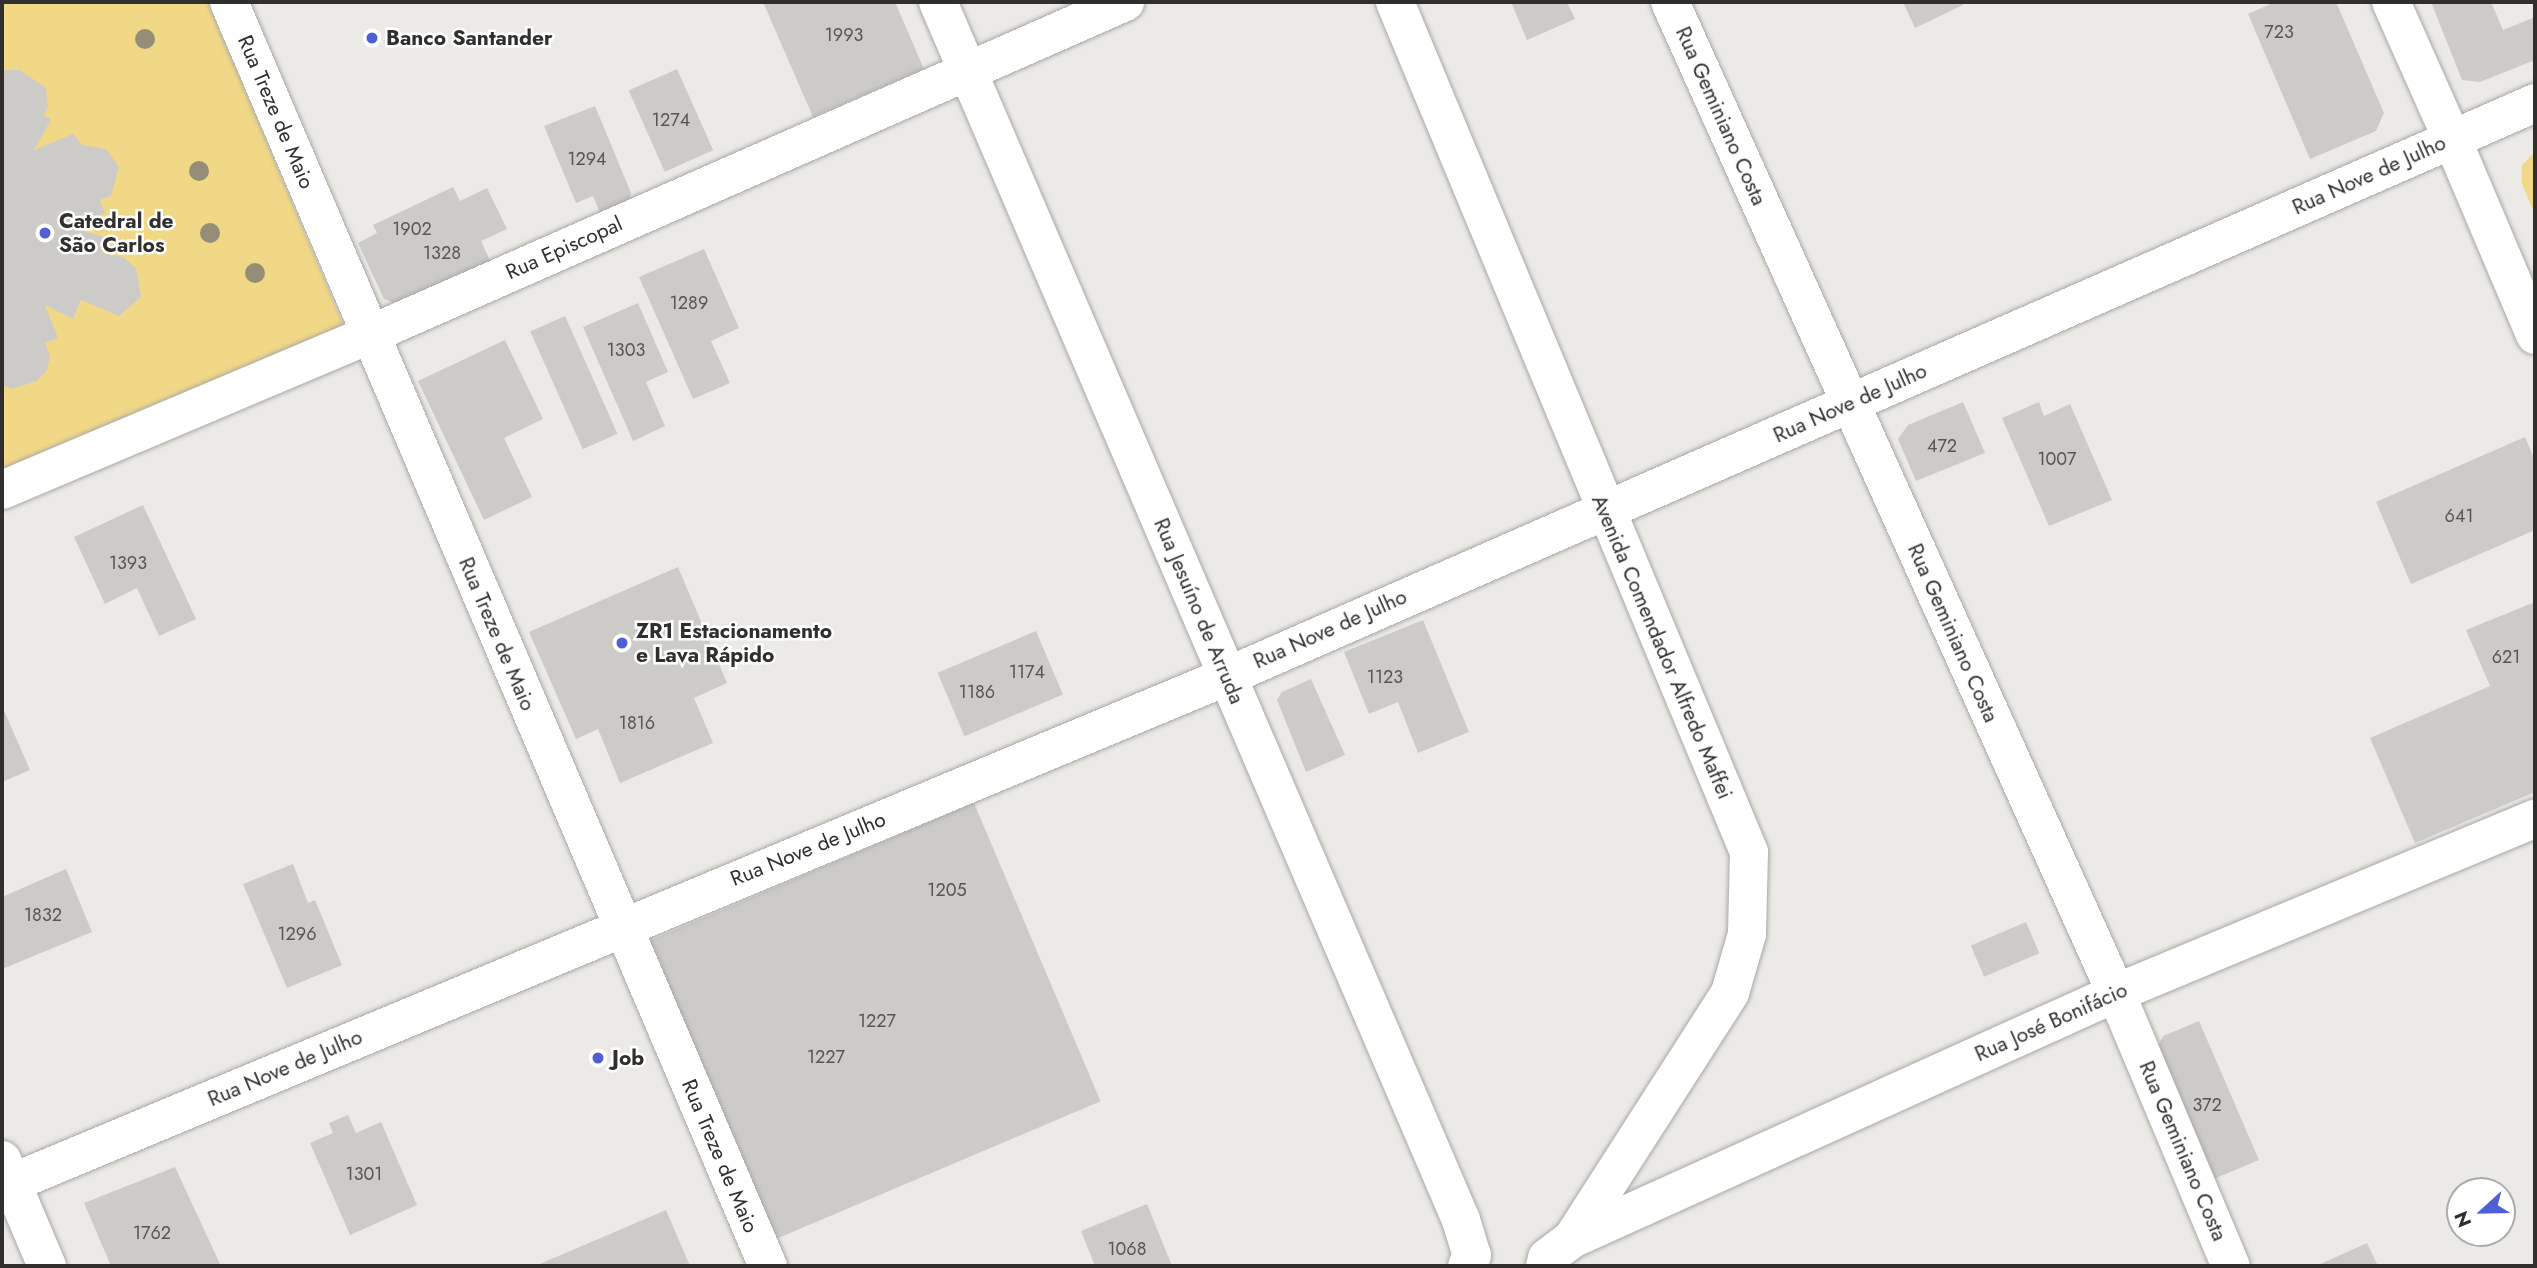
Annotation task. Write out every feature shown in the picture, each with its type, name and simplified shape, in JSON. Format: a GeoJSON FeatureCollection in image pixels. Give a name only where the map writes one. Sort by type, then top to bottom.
{"type":"FeatureCollection","features":[{"type":"Feature","properties":{"kind":"main road","name":"Rua Treze de Maio"},"geometry":{"type":"LineString","coordinates":[[229,2],[768,1266]]}},
{"type":"Feature","properties":{"kind":"main road","name":"Rua Jesuíno de Arruda"},"geometry":{"type":"LineString","coordinates":[[938,2],[1461,1220],[1472,1255],[1467,1266]]}},
{"type":"Feature","properties":{"kind":"main road","name":"Rua Episcopal"},"geometry":{"type":"LineString","coordinates":[[2,490],[371,334],[967,69],[1125,2]]}},
{"type":"Feature","properties":{"kind":"main road","name":"Avenida Comendador Alfredo Maffei"},"geometry":{"type":"LineString","coordinates":[[1395,2],[1604,510],[1749,852],[1747,934],[1730,993],[1572,1239],[1547,1258],[1545,1266]]}},
{"type":"Feature","properties":{"kind":"main road","name":"Rua Geminiano Costa"},"geometry":{"type":"LineString","coordinates":[[1670,2],[2116,992],[2231,1266]]}},
{"type":"Feature","properties":{"kind":"main road"},"geometry":{"type":"LineString","coordinates":[[2390,2],[2452,139],[2535,335]]}},
{"type":"Feature","properties":{"kind":"main road","name":"Rua Nove de Julho"},"geometry":{"type":"LineString","coordinates":[[5,1177],[1228,676],[2535,103]]}},
{"type":"Feature","properties":{"kind":"main road","name":"Rua José Bonifácio"},"geometry":{"type":"LineString","coordinates":[[1572,1239],[2116,992],[2535,819]]}},
{"type":"Feature","properties":{"kind":"main road"},"geometry":{"type":"LineString","coordinates":[[5,1177],[47,1266]]}},
{"type":"Feature","properties":{"kind":"shaded area"},"geometry":{"type":"Polygon","coordinates":[[[2,2],[208,2],[344,326],[2,469],[2,2]]]}},
{"type":"Feature","properties":{"kind":"shaded area"},"geometry":{"type":"Polygon","coordinates":[[[2535,152],[2535,215],[2522,184],[2522,165],[2535,152]]]}},
{"type":"Feature","properties":{"kind":"building"},"geometry":{"type":"Polygon","coordinates":[[[763,2],[895,2],[924,69],[813,117],[763,2]]]}},
{"type":"Feature","properties":{"kind":"building"},"geometry":{"type":"Polygon","coordinates":[[[1511,2],[1567,2],[1575,19],[1527,40],[1511,2]]]}},
{"type":"Feature","properties":{"kind":"building"},"geometry":{"type":"Polygon","coordinates":[[[1903,2],[1962,2],[1963,5],[1915,28],[1903,2]]]}},
{"type":"Feature","properties":{"kind":"building"},"geometry":{"type":"Polygon","coordinates":[[[2275,2],[2336,2],[2384,113],[2376,131],[2310,159],[2248,14],[2275,2]]]}},
{"type":"Feature","properties":{"kind":"building"},"geometry":{"type":"Polygon","coordinates":[[[2431,2],[2491,2],[2503,30],[2535,17],[2535,60],[2480,82],[2462,80],[2431,2]]]}},
{"type":"Feature","properties":{"kind":"building"},"geometry":{"type":"Polygon","coordinates":[[[677,69],[713,150],[665,172],[629,91],[677,69]]]}},
{"type":"Feature","properties":{"kind":"building","name":"Catedral de São Carlos"},"geometry":{"type":"Polygon","coordinates":[[[2,70],[20,70],[46,88],[48,107],[44,115],[51,120],[34,150],[73,134],[82,145],[106,149],[119,167],[111,196],[100,200],[105,213],[71,227],[107,238],[102,253],[123,257],[136,268],[141,297],[119,316],[81,300],[73,319],[45,305],[58,338],[45,343],[50,356],[47,370],[37,381],[12,389],[2,385],[2,70]]]}},
{"type":"Feature","properties":{"kind":"building"},"geometry":{"type":"Polygon","coordinates":[[[595,106],[631,193],[629,206],[602,217],[593,196],[576,203],[544,126],[595,106]]]}},
{"type":"Feature","properties":{"kind":"building"},"geometry":{"type":"Polygon","coordinates":[[[453,187],[460,201],[487,188],[507,229],[481,241],[492,265],[402,306],[384,299],[358,243],[377,233],[373,225],[453,187]]]}},
{"type":"Feature","properties":{"kind":"building"},"geometry":{"type":"Polygon","coordinates":[[[704,249],[739,328],[711,341],[730,383],[693,399],[639,277],[704,249]]]}},
{"type":"Feature","properties":{"kind":"building"},"geometry":{"type":"Polygon","coordinates":[[[638,303],[668,372],[646,382],[665,426],[633,441],[583,327],[638,303]]]}},
{"type":"Feature","properties":{"kind":"building"},"geometry":{"type":"Polygon","coordinates":[[[565,316],[617,434],[583,449],[530,331],[565,316]]]}},
{"type":"Feature","properties":{"kind":"building"},"geometry":{"type":"Polygon","coordinates":[[[505,340],[543,419],[504,438],[532,497],[484,520],[418,381],[505,340]]]}},
{"type":"Feature","properties":{"kind":"building"},"geometry":{"type":"Polygon","coordinates":[[[1963,402],[1985,453],[1916,481],[1898,439],[1908,425],[1963,402]]]}},
{"type":"Feature","properties":{"kind":"building"},"geometry":{"type":"Polygon","coordinates":[[[2039,402],[2044,416],[2070,404],[2112,500],[2049,526],[2002,418],[2039,402]]]}},
{"type":"Feature","properties":{"kind":"building"},"geometry":{"type":"Polygon","coordinates":[[[2525,437],[2535,461],[2535,530],[2411,584],[2376,502],[2525,437]]]}},
{"type":"Feature","properties":{"kind":"building"},"geometry":{"type":"Polygon","coordinates":[[[143,505],[196,619],[159,636],[137,588],[105,604],[74,537],[143,505]]]}},
{"type":"Feature","properties":{"kind":"building"},"geometry":{"type":"Polygon","coordinates":[[[678,567],[727,683],[694,698],[713,743],[620,783],[598,729],[576,739],[529,632],[678,567]]]}},
{"type":"Feature","properties":{"kind":"building"},"geometry":{"type":"Polygon","coordinates":[[[2535,602],[2535,792],[2415,843],[2370,738],[2490,686],[2466,630],[2535,602]]]}},
{"type":"Feature","properties":{"kind":"building"},"geometry":{"type":"Polygon","coordinates":[[[1423,620],[1469,732],[1418,753],[1398,702],[1369,714],[1344,652],[1423,620]]]}},
{"type":"Feature","properties":{"kind":"building"},"geometry":{"type":"Polygon","coordinates":[[[1036,631],[1063,695],[964,736],[938,673],[1036,631]]]}},
{"type":"Feature","properties":{"kind":"building"},"geometry":{"type":"Polygon","coordinates":[[[1311,679],[1345,755],[1306,772],[1277,700],[1282,692],[1311,679]]]}},
{"type":"Feature","properties":{"kind":"building"},"geometry":{"type":"Polygon","coordinates":[[[2,706],[30,770],[2,782],[2,706]]]}},
{"type":"Feature","properties":{"kind":"building"},"geometry":{"type":"Polygon","coordinates":[[[974,803],[1101,1101],[777,1239],[650,941],[974,803]]]}},
{"type":"Feature","properties":{"kind":"building"},"geometry":{"type":"Polygon","coordinates":[[[293,864],[308,903],[315,900],[342,965],[287,988],[243,884],[293,864]]]}},
{"type":"Feature","properties":{"kind":"building"},"geometry":{"type":"Polygon","coordinates":[[[66,869],[92,932],[2,969],[2,897],[66,869]]]}},
{"type":"Feature","properties":{"kind":"building"},"geometry":{"type":"Polygon","coordinates":[[[2026,922],[2039,953],[1984,977],[1971,945],[2026,922]]]}},
{"type":"Feature","properties":{"kind":"building"},"geometry":{"type":"Polygon","coordinates":[[[2199,1021],[2259,1160],[2211,1180],[2156,1051],[2163,1036],[2199,1021]]]}},
{"type":"Feature","properties":{"kind":"building"},"geometry":{"type":"Polygon","coordinates":[[[348,1115],[356,1133],[381,1122],[417,1205],[350,1235],[310,1143],[333,1133],[329,1123],[348,1115]]]}},
{"type":"Feature","properties":{"kind":"building"},"geometry":{"type":"Polygon","coordinates":[[[175,1167],[220,1264],[111,1266],[84,1203],[175,1167]]]}},
{"type":"Feature","properties":{"kind":"building"},"geometry":{"type":"Polygon","coordinates":[[[1147,1204],[1172,1266],[1095,1266],[1081,1231],[1147,1204]]]}},
{"type":"Feature","properties":{"kind":"building"},"geometry":{"type":"Polygon","coordinates":[[[666,1210],[690,1266],[535,1266],[666,1210]]]}},
{"type":"Feature","properties":{"kind":"building"},"geometry":{"type":"Polygon","coordinates":[[[2367,1243],[2378,1266],[2316,1266],[2367,1243]]]}},
{"type":"Feature","properties":{"kind":"place","name":"Banco Santander"},"geometry":{"type":"Point","coordinates":[372,38]}},
{"type":"Feature","properties":{"kind":"place","name":"Catedral de São Carlos"},"geometry":{"type":"Point","coordinates":[45,233]}},
{"type":"Feature","properties":{"kind":"place","name":"ZR1 Estacionamento e Lava Rápido"},"geometry":{"type":"Point","coordinates":[622,643]}},
{"type":"Feature","properties":{"kind":"place","name":"Job"},"geometry":{"type":"Point","coordinates":[598,1058]}}]}
